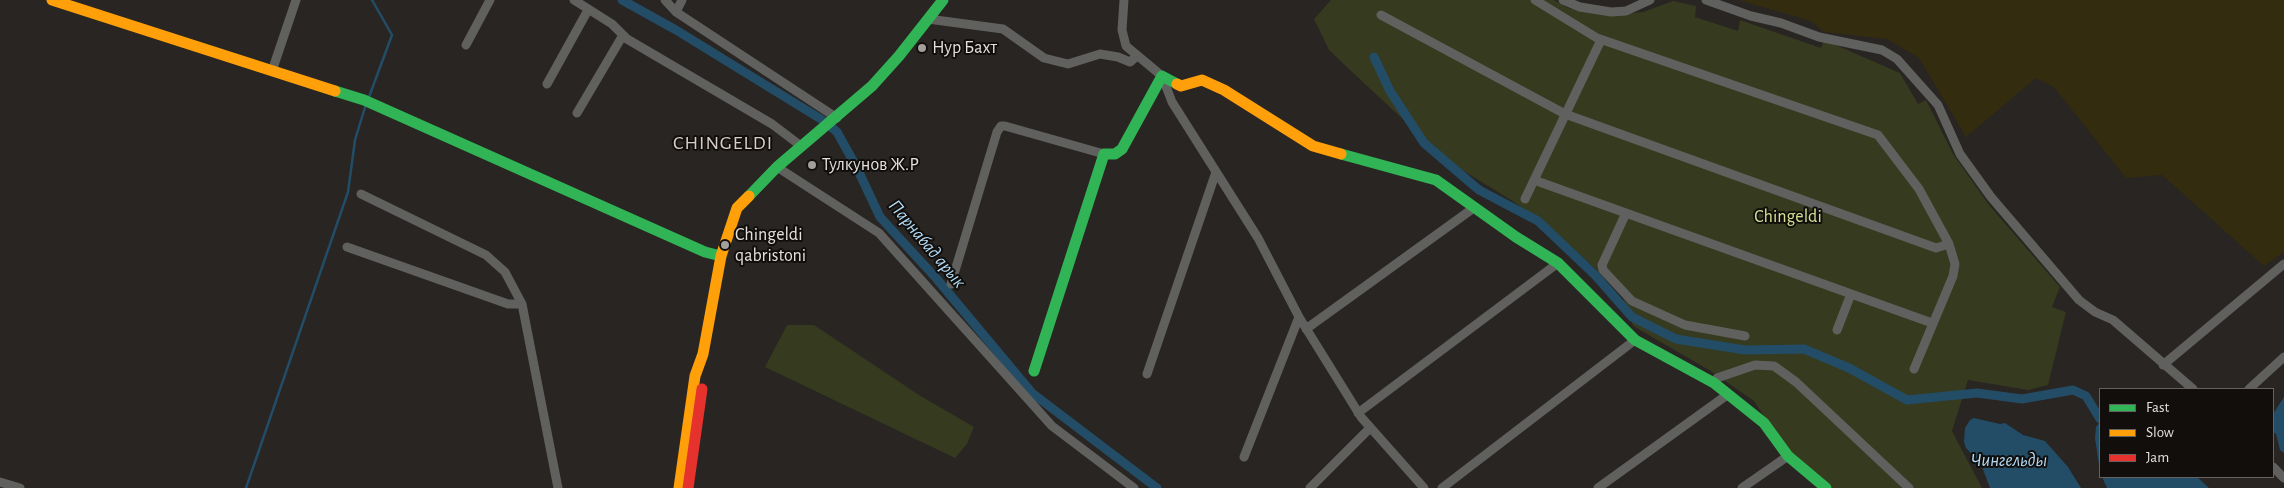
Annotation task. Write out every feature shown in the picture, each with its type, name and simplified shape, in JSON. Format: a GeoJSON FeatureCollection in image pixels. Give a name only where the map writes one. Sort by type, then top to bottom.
{"type":"FeatureCollection","features":[{"type":"Feature","properties":{"kind":"street"},"geometry":{"type":"LineString","coordinates":[[52,0],[364,100],[705,252],[723,250]]}},
{"type":"Feature","properties":{"kind":"street"},"geometry":{"type":"LineString","coordinates":[[272,70],[296,0]]}},
{"type":"Feature","properties":{"kind":"street"},"geometry":{"type":"LineString","coordinates":[[466,45],[490,0]]}},
{"type":"Feature","properties":{"kind":"street"},"geometry":{"type":"LineString","coordinates":[[574,0],[612,24],[623,35],[772,124],[801,146]]}},
{"type":"Feature","properties":{"kind":"street"},"geometry":{"type":"LineString","coordinates":[[665,0],[676,12],[837,118]]}},
{"type":"Feature","properties":{"kind":"street"},"geometry":{"type":"LineString","coordinates":[[676,12],[682,0]]}},
{"type":"Feature","properties":{"kind":"street"},"geometry":{"type":"LineString","coordinates":[[679,488],[695,376],[703,354],[723,250],[737,208],[777,167],[837,118],[899,56],[943,0]]}},
{"type":"Feature","properties":{"kind":"street"},"geometry":{"type":"LineString","coordinates":[[1124,0],[1122,38],[1126,46],[1162,76],[1182,86],[1206,81],[1314,146],[1436,180],[1516,237],[1558,263],[1635,340],[1714,383],[1764,423],[1788,456],[1826,488]]}},
{"type":"Feature","properties":{"kind":"street"},"geometry":{"type":"LineString","coordinates":[[1535,0],[1601,40],[1878,135],[1919,189],[1949,244],[1955,264],[1953,276],[1914,369]]}},
{"type":"Feature","properties":{"kind":"street"},"geometry":{"type":"LineString","coordinates":[[1562,0],[1580,7],[1611,12],[1626,12],[1650,0]]}},
{"type":"Feature","properties":{"kind":"street"},"geometry":{"type":"LineString","coordinates":[[1706,0],[1751,16],[1781,22],[1820,38],[1882,50],[1897,59],[1938,105],[1960,154],[1991,197],[2078,300],[2095,312],[2113,320],[2192,388]]}},
{"type":"Feature","properties":{"kind":"street"},"geometry":{"type":"LineString","coordinates":[[548,84],[588,10]]}},
{"type":"Feature","properties":{"kind":"street"},"geometry":{"type":"LineString","coordinates":[[1381,15],[1565,114],[1936,248],[1949,244]]}},
{"type":"Feature","properties":{"kind":"street"},"geometry":{"type":"LineString","coordinates":[[928,19],[1003,29],[1044,58],[1068,64],[1100,54],[1118,57],[1130,62],[1137,56]]}},
{"type":"Feature","properties":{"kind":"street"},"geometry":{"type":"LineString","coordinates":[[577,114],[623,35]]}},
{"type":"Feature","properties":{"kind":"street"},"geometry":{"type":"LineString","coordinates":[[1525,199],[1601,40]]}},
{"type":"Feature","properties":{"kind":"street"},"geometry":{"type":"LineString","coordinates":[[951,284],[997,132],[1001,126],[1104,154],[1115,154],[1122,149],[1162,76]]}},
{"type":"Feature","properties":{"kind":"street"},"geometry":{"type":"LineString","coordinates":[[1162,76],[1172,102],[1258,238],[1299,317],[1358,413],[1424,488]]}},
{"type":"Feature","properties":{"kind":"street"},"geometry":{"type":"LineString","coordinates":[[1034,371],[1104,154]]}},
{"type":"Feature","properties":{"kind":"street"},"geometry":{"type":"LineString","coordinates":[[777,167],[879,233],[1052,426],[1134,488]]}},
{"type":"Feature","properties":{"kind":"street"},"geometry":{"type":"LineString","coordinates":[[1147,374],[1216,172]]}},
{"type":"Feature","properties":{"kind":"street"},"geometry":{"type":"LineString","coordinates":[[1534,180],[1932,323]]}},
{"type":"Feature","properties":{"kind":"street"},"geometry":{"type":"LineString","coordinates":[[361,194],[486,255],[505,272],[522,304],[558,488]]}},
{"type":"Feature","properties":{"kind":"street"},"geometry":{"type":"LineString","coordinates":[[1306,329],[1475,207]]}},
{"type":"Feature","properties":{"kind":"street"},"geometry":{"type":"LineString","coordinates":[[1626,213],[1602,265],[1603,270],[1632,301],[1685,325],[1745,336]]}},
{"type":"Feature","properties":{"kind":"street"},"geometry":{"type":"LineString","coordinates":[[346,247],[508,304],[522,304]]}},
{"type":"Feature","properties":{"kind":"street"},"geometry":{"type":"LineString","coordinates":[[1358,413],[1558,263]]}},
{"type":"Feature","properties":{"kind":"street"},"geometry":{"type":"LineString","coordinates":[[2163,365],[2284,264]]}},
{"type":"Feature","properties":{"kind":"street"},"geometry":{"type":"LineString","coordinates":[[1837,330],[1851,294]]}},
{"type":"Feature","properties":{"kind":"street"},"geometry":{"type":"LineString","coordinates":[[1244,457],[1299,317]]}},
{"type":"Feature","properties":{"kind":"street"},"geometry":{"type":"LineString","coordinates":[[1442,488],[1635,340]]}},
{"type":"Feature","properties":{"kind":"street"},"geometry":{"type":"LineString","coordinates":[[688,488],[703,381],[703,354]]}},
{"type":"Feature","properties":{"kind":"street"},"geometry":{"type":"LineString","coordinates":[[2249,388],[2284,357]]}},
{"type":"Feature","properties":{"kind":"street"},"geometry":{"type":"LineString","coordinates":[[1714,383],[1717,378],[1755,365],[1774,366],[1796,382],[1909,488]]}},
{"type":"Feature","properties":{"kind":"street"},"geometry":{"type":"LineString","coordinates":[[1598,488],[1727,395]]}},
{"type":"Feature","properties":{"kind":"street"},"geometry":{"type":"LineString","coordinates":[[1310,488],[1370,428]]}},
{"type":"Feature","properties":{"kind":"street"},"geometry":{"type":"LineString","coordinates":[[1742,488],[1788,456]]}},
{"type":"Feature","properties":{"kind":"street"},"geometry":{"type":"LineString","coordinates":[[2274,468],[2284,478]]}},
{"type":"Feature","properties":{"kind":"street"},"geometry":{"type":"LineString","coordinates":[[0,482],[20,488]]}},
{"type":"Feature","properties":{"kind":"green space","name":"Chingeldi"},"geometry":{"type":"Polygon","coordinates":[[[1331,0],[1554,0],[1568,8],[1606,16],[1643,12],[1673,1],[1696,6],[1695,17],[1738,31],[1740,20],[1821,48],[1824,40],[1900,73],[1918,104],[1926,100],[1953,154],[1989,205],[2060,287],[2052,307],[2066,312],[2048,385],[2028,390],[1968,380],[1952,431],[1982,488],[1827,488],[1788,453],[1754,401],[1709,370],[1633,326],[1621,292],[1556,233],[1514,202],[1459,168],[1408,124],[1329,50],[1314,19],[1331,0]]]}},
{"type":"Feature","properties":{"kind":"green space"},"geometry":{"type":"Polygon","coordinates":[[[787,325],[814,325],[919,395],[974,427],[967,444],[955,458],[765,367],[787,325]]]}},
{"type":"Feature","properties":{"kind":"sand"},"geometry":{"type":"Polygon","coordinates":[[[1739,0],[2284,0],[2284,252],[2264,266],[2162,175],[2126,178],[2054,87],[2036,78],[1966,137],[1919,58],[1887,39],[1824,32],[1811,21],[1739,0]]]}},
{"type":"Feature","properties":{"kind":"water"},"geometry":{"type":"Polygon","coordinates":[[[2284,397],[2284,453],[2280,450],[2274,433],[2274,412],[2284,397]]]}},
{"type":"Feature","properties":{"kind":"water","name":"Чингельды"},"geometry":{"type":"Polygon","coordinates":[[[1974,418],[2000,424],[2005,423],[2023,435],[2045,441],[2068,467],[2081,488],[1990,488],[1981,464],[1966,448],[1964,442],[1965,428],[1970,420],[1974,418]]]}},
{"type":"Feature","properties":{"kind":"water","name":"Чингельды"},"geometry":{"type":"Polygon","coordinates":[[[2099,423],[2099,464],[2095,438],[2096,427],[2099,423]]]}},
{"type":"Feature","properties":{"kind":"water"},"geometry":{"type":"Polygon","coordinates":[[[2102,478],[2198,478],[2209,488],[2107,488],[2102,478]]]}},
{"type":"Feature","properties":{"kind":"waterway"},"geometry":{"type":"LineString","coordinates":[[369,97],[392,35],[372,0]]}},
{"type":"Feature","properties":{"kind":"waterway","name":"Парнабад арык"},"geometry":{"type":"LineString","coordinates":[[622,0],[676,30],[824,121],[837,132],[857,168],[880,217],[936,278],[1032,393],[1157,488]]}},
{"type":"Feature","properties":{"kind":"waterway"},"geometry":{"type":"LineString","coordinates":[[1374,57],[1390,91],[1424,143],[1479,190],[1538,221],[1595,275],[1632,317],[1676,339],[1745,350],[1804,349],[1849,368],[1907,400],[1977,393],[2022,399],[2073,390],[2086,396],[2099,417]]}},
{"type":"Feature","properties":{"kind":"waterway"},"geometry":{"type":"LineString","coordinates":[[246,488],[348,192],[355,140],[366,104]]}},
{"type":"Feature","properties":{"kind":"traffic: fast"},"geometry":{"type":"LineString","coordinates":[[749,196],[777,167],[872,86],[899,56],[943,0]]}},
{"type":"Feature","properties":{"kind":"traffic: fast"},"geometry":{"type":"LineString","coordinates":[[1034,371],[1104,154],[1115,154],[1122,149],[1162,76],[1177,84]]}},
{"type":"Feature","properties":{"kind":"traffic: fast"},"geometry":{"type":"LineString","coordinates":[[335,91],[364,100],[705,252],[721,256]]}},
{"type":"Feature","properties":{"kind":"traffic: fast"},"geometry":{"type":"LineString","coordinates":[[1341,154],[1436,180],[1516,237],[1558,263],[1635,340],[1714,383],[1764,423],[1788,456],[1826,488]]}},
{"type":"Feature","properties":{"kind":"traffic: slow"},"geometry":{"type":"LineString","coordinates":[[52,0],[335,91]]}},
{"type":"Feature","properties":{"kind":"traffic: slow"},"geometry":{"type":"LineString","coordinates":[[1177,84],[1181,86],[1202,80],[1224,90],[1313,146],[1341,154]]}},
{"type":"Feature","properties":{"kind":"traffic: slow"},"geometry":{"type":"LineString","coordinates":[[679,488],[695,376],[703,354],[721,256],[737,208],[749,196]]}},
{"type":"Feature","properties":{"kind":"traffic: jam"},"geometry":{"type":"LineString","coordinates":[[688,488],[702,389]]}},
{"type":"Feature","properties":{"kind":"place","name":"Нур Бахт"},"geometry":{"type":"Point","coordinates":[922,48]}},
{"type":"Feature","properties":{"kind":"place","name":"Тулкунов Ж.Р"},"geometry":{"type":"Point","coordinates":[812,165]}},
{"type":"Feature","properties":{"kind":"place","name":"Chingeldi qabristoni"},"geometry":{"type":"Point","coordinates":[725,245]}},
{"type":"Feature","properties":{"kind":"district","name":"CHINGELDI"},"geometry":{"type":"Point","coordinates":[723,143]}}]}
